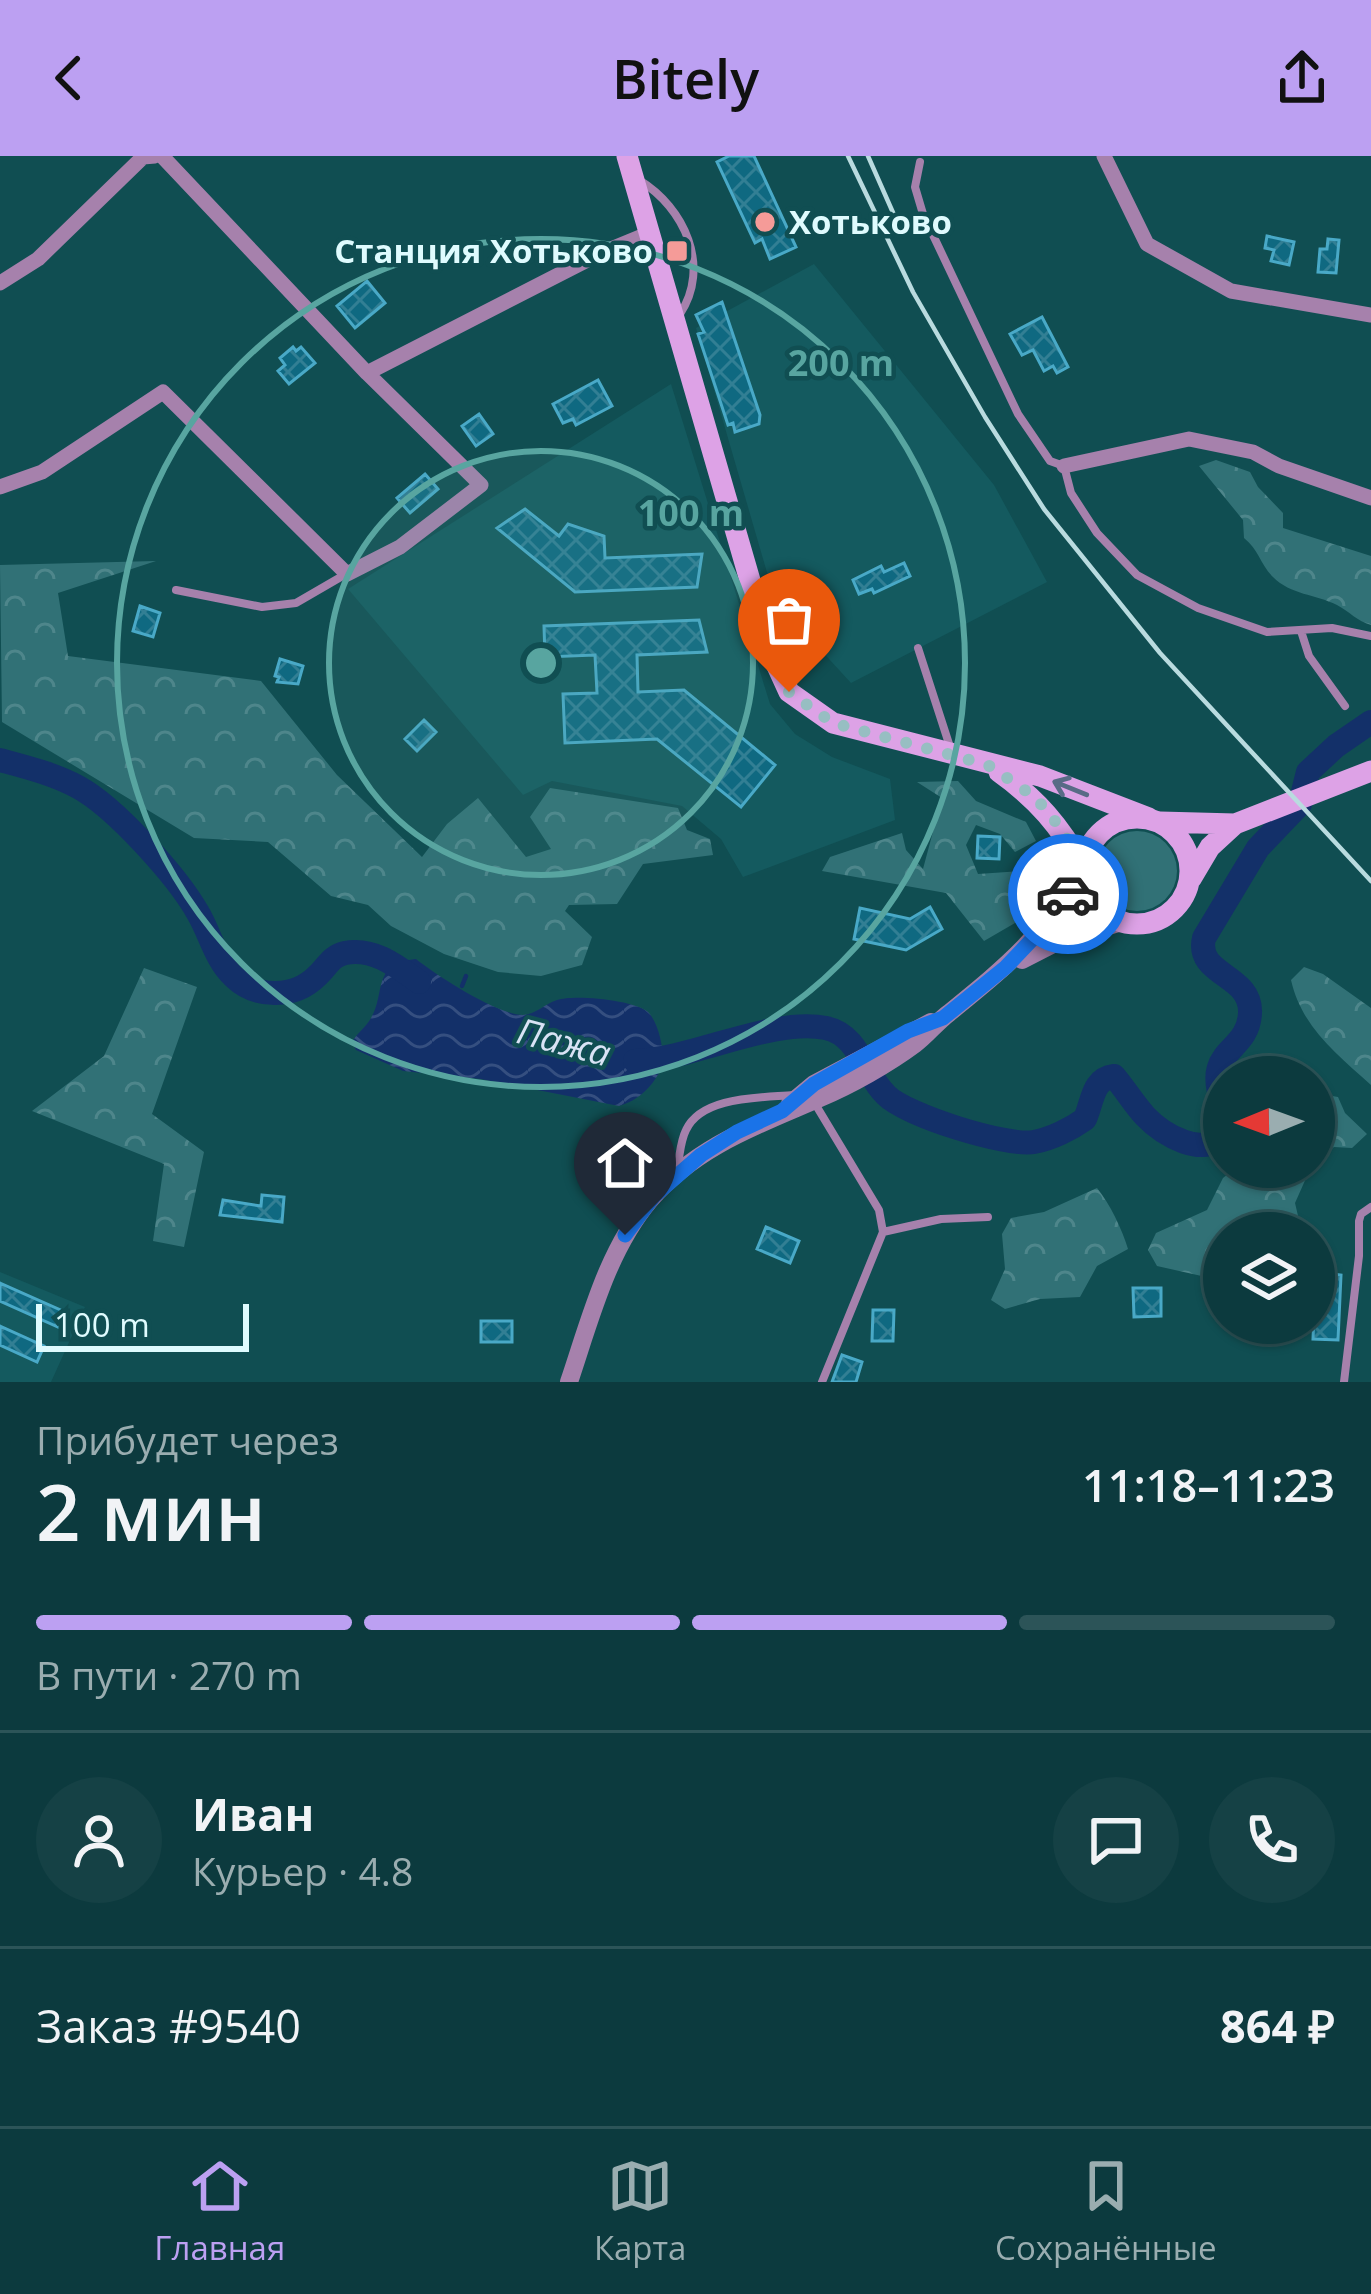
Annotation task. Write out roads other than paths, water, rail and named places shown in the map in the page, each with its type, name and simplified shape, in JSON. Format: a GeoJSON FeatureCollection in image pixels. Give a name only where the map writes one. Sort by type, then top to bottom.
{"type":"FeatureCollection","features":[{"type":"Feature","properties":{"kind":"main road"},"geometry":{"type":"LineString","coordinates":[[630,166],[771,653],[789,692],[833,723],[1040,776],[1154,820],[1174,833],[1185,848],[1188,886]]}},
{"type":"Feature","properties":{"kind":"main road"},"geometry":{"type":"LineString","coordinates":[[988,765],[1035,797],[1060,827],[1084,867],[1093,902],[1122,922],[1138,924],[1169,913],[1210,847],[1235,824],[1371,771]]}},
{"type":"Feature","properties":{"kind":"main road"},"geometry":{"type":"LineString","coordinates":[[1084,867],[1087,852],[1106,827],[1120,820],[1235,824]]}},
{"type":"Feature","properties":{"kind":"street"},"geometry":{"type":"LineString","coordinates":[[0,283],[38,259],[143,157],[158,156],[482,485],[400,547],[347,574],[163,392],[42,472],[0,487]]}},
{"type":"Feature","properties":{"kind":"street"},"geometry":{"type":"LineString","coordinates":[[1104,156],[1147,244],[1231,291],[1371,315]]}},
{"type":"Feature","properties":{"kind":"street"},"geometry":{"type":"LineString","coordinates":[[367,373],[599,254],[650,233]]}},
{"type":"Feature","properties":{"kind":"street"},"geometry":{"type":"LineString","coordinates":[[1064,466],[1189,439],[1253,452],[1279,466],[1371,498]]}},
{"type":"Feature","properties":{"kind":"street"},"geometry":{"type":"LineString","coordinates":[[569,1382],[598,1295],[625,1235],[674,1176],[737,1132],[943,1018],[1006,967],[1058,912],[1084,867]]}},
{"type":"Feature","properties":{"kind":"street"},"geometry":{"type":"LineString","coordinates":[[1006,967],[1059,940],[1122,922]]}},
{"type":"Feature","properties":{"kind":"lane"},"geometry":{"type":"LineString","coordinates":[[920,162],[915,187],[923,214],[986,340],[992,365],[1050,461],[1064,466],[1071,494],[1097,533],[1137,575],[1198,608],[1267,632],[1332,628],[1371,636]]}},
{"type":"Feature","properties":{"kind":"lane"},"geometry":{"type":"LineString","coordinates":[[630,166],[664,200],[690,242],[693,293],[675,320]]}},
{"type":"Feature","properties":{"kind":"lane"},"geometry":{"type":"LineString","coordinates":[[176,590],[262,607],[296,603],[347,574]]}},
{"type":"Feature","properties":{"kind":"lane"},"geometry":{"type":"LineString","coordinates":[[1301,632],[1309,656],[1346,706]]}},
{"type":"Feature","properties":{"kind":"lane"},"geometry":{"type":"LineString","coordinates":[[918,648],[953,756]]}},
{"type":"Feature","properties":{"kind":"lane"},"geometry":{"type":"LineString","coordinates":[[674,1176],[682,1138],[694,1116],[733,1101],[812,1094],[879,1210],[883,1232],[822,1382]]}},
{"type":"Feature","properties":{"kind":"lane"},"geometry":{"type":"LineString","coordinates":[[1344,1382],[1358,1275],[1359,1220],[1371,1207]]}},
{"type":"Feature","properties":{"kind":"lane"},"geometry":{"type":"LineString","coordinates":[[883,1232],[940,1219],[988,1217]]}},
{"type":"Feature","properties":{"kind":"water"},"geometry":{"type":"Polygon","coordinates":[[[416,959],[468,993],[512,1013],[528,1014],[557,1000],[577,998],[641,1008],[658,1030],[663,1065],[646,1091],[619,1106],[481,1079],[403,1071],[356,1050],[352,1042],[371,1018],[386,973],[416,959]]]}},
{"type":"Feature","properties":{"kind":"waterway","name":"Пажа"},"geometry":{"type":"LineString","coordinates":[[1226,1056],[1247,1027],[1248,1000],[1208,960],[1204,938],[1258,848],[1300,804],[1308,772],[1371,722]]}},
{"type":"Feature","properties":{"kind":"waterway","name":"Пажа"},"geometry":{"type":"LineString","coordinates":[[0,760],[69,782],[109,810],[176,881],[222,963],[243,984],[265,992],[298,989],[336,957],[355,952],[384,959],[419,982]]}},
{"type":"Feature","properties":{"kind":"waterway"},"geometry":{"type":"LineString","coordinates":[[462,986],[466,976]]}},
{"type":"Feature","properties":{"kind":"waterway","name":"Пажа"},"geometry":{"type":"LineString","coordinates":[[635,1061],[782,1028],[826,1028],[846,1038],[878,1086],[897,1103],[980,1135],[1034,1142],[1061,1133],[1085,1119],[1097,1086],[1114,1076],[1162,1130],[1184,1142],[1203,1145]]}},
{"type":"Feature","properties":{"kind":"railway"},"geometry":{"type":"LineString","coordinates":[[848,156],[913,292],[1044,509],[1160,653],[1371,881]]}},
{"type":"Feature","properties":{"kind":"railway"},"geometry":{"type":"LineString","coordinates":[[868,156],[902,233]]}},
{"type":"Feature","properties":{"kind":"place","name":"Хотьково"},"geometry":{"type":"Point","coordinates":[765,222]}},
{"type":"Feature","properties":{"kind":"place","name":"Станция Хотьково"},"geometry":{"type":"Point","coordinates":[677,251]}}]}
